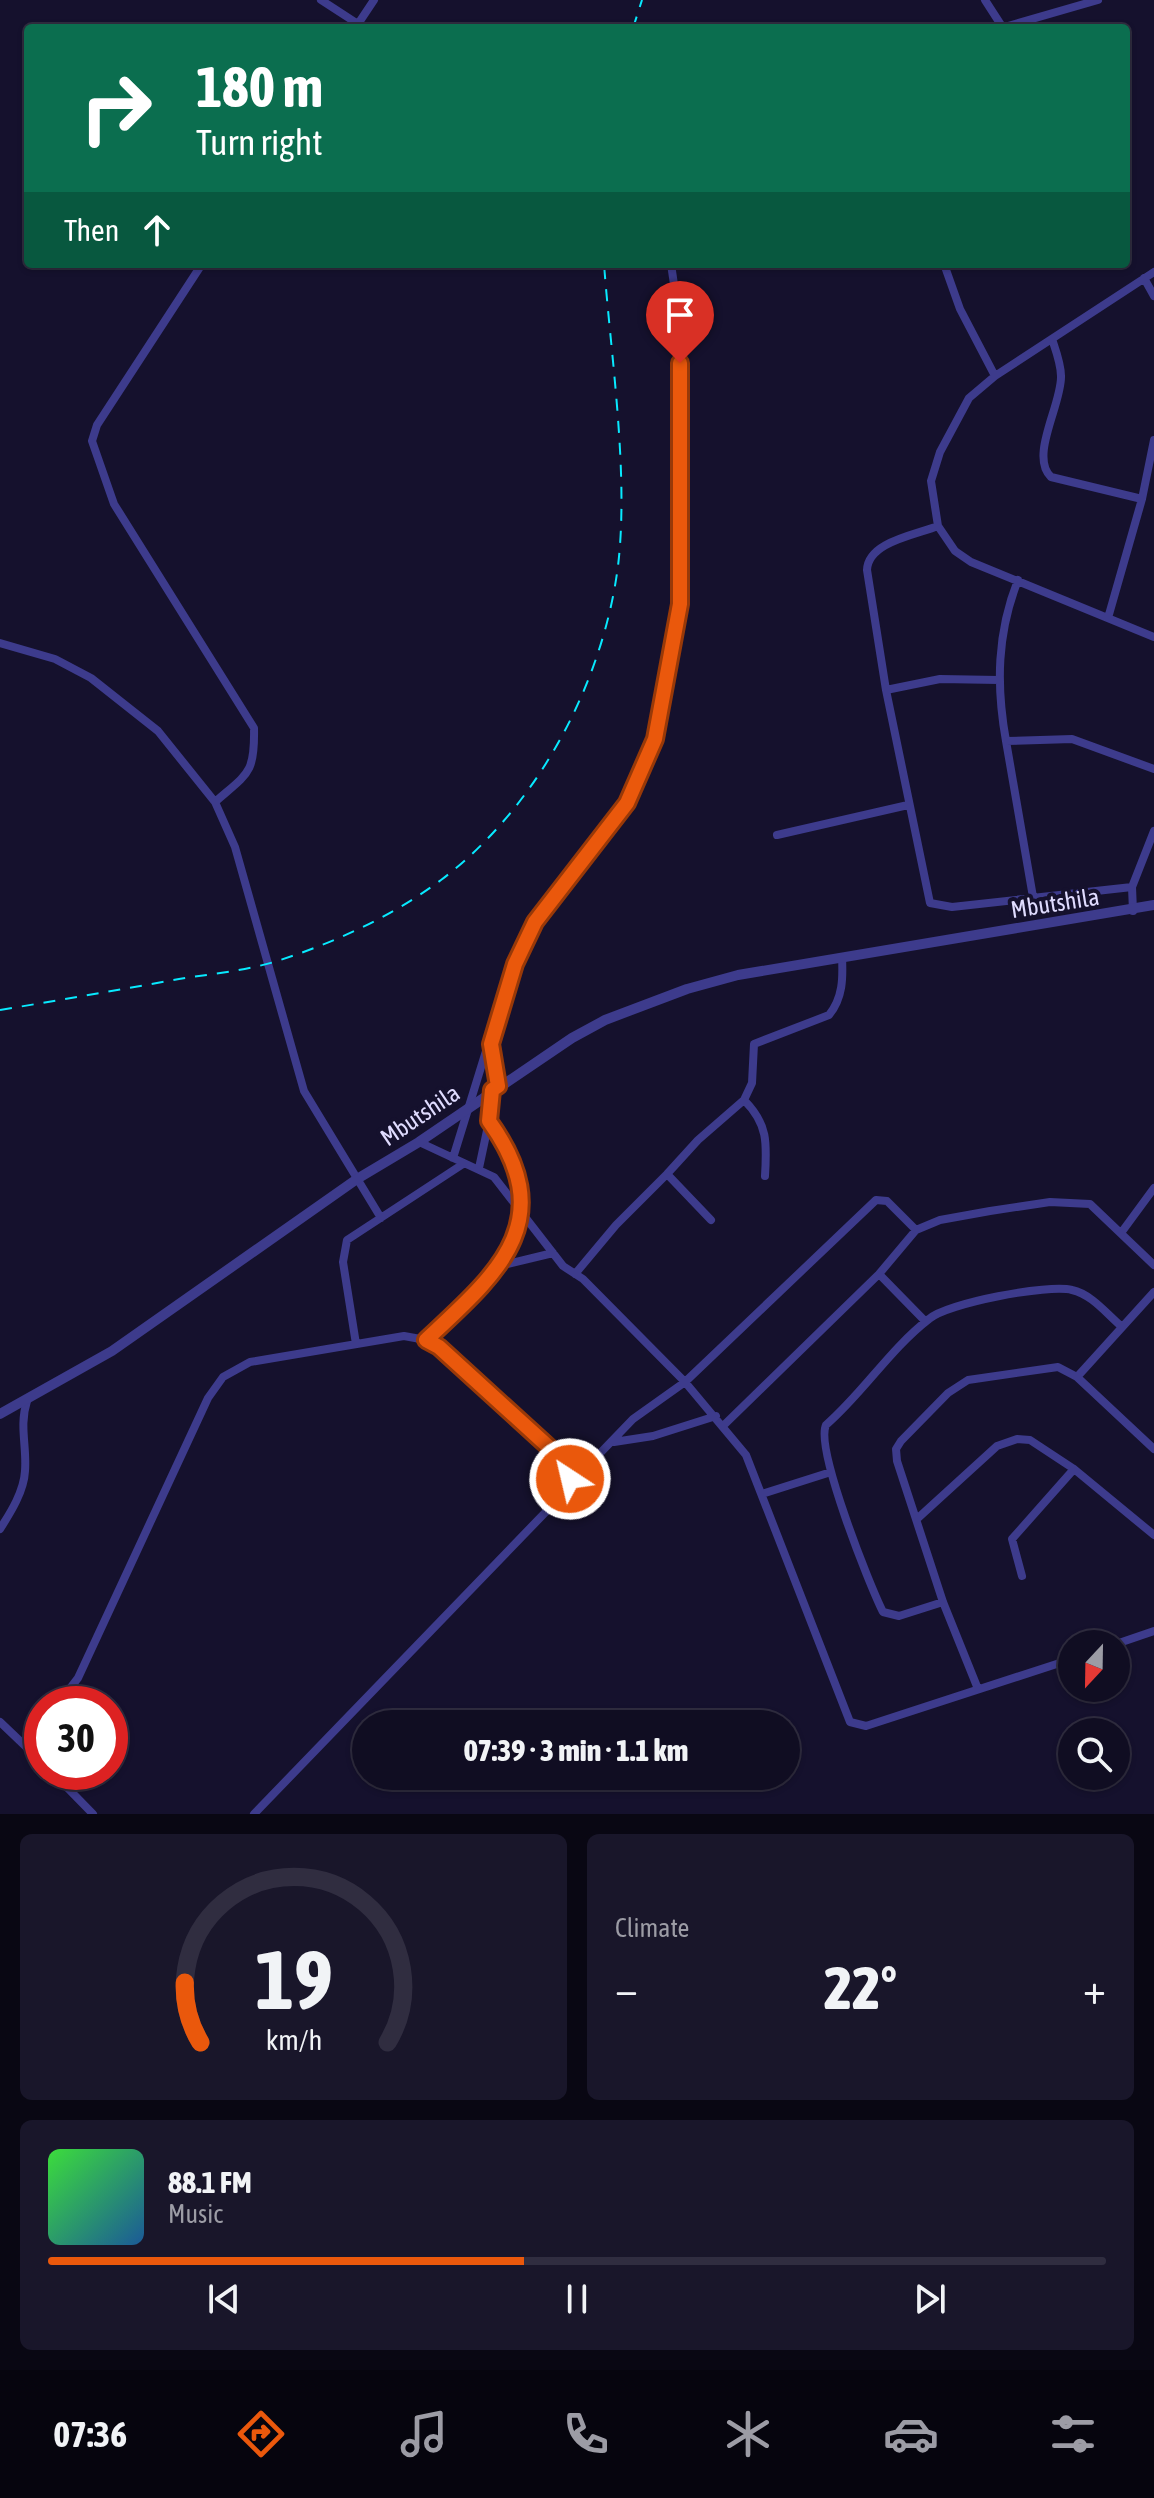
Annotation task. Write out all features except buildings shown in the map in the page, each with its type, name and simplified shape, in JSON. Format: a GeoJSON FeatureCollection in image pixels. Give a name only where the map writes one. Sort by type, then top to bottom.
{"type":"FeatureCollection","features":[{"type":"Feature","properties":{"kind":"street"},"geometry":{"type":"LineString","coordinates":[[321,0],[354,24]]}},
{"type":"Feature","properties":{"kind":"street"},"geometry":{"type":"LineString","coordinates":[[358,24],[374,0]]}},
{"type":"Feature","properties":{"kind":"street"},"geometry":{"type":"LineString","coordinates":[[985,0],[1000,24]]}},
{"type":"Feature","properties":{"kind":"street"},"geometry":{"type":"LineString","coordinates":[[1016,24],[1098,0]]}},
{"type":"Feature","properties":{"kind":"street"},"geometry":{"type":"LineString","coordinates":[[199,268],[97,425],[92,441],[114,504],[254,728],[255,759],[249,771],[215,802]]}},
{"type":"Feature","properties":{"kind":"street"},"geometry":{"type":"LineString","coordinates":[[453,1158],[467,1108],[491,1044],[503,996],[535,922],[627,803],[655,739],[680,604],[682,549],[681,389],[678,312],[672,268]]}},
{"type":"Feature","properties":{"kind":"street"},"geometry":{"type":"LineString","coordinates":[[945,268],[960,309],[995,376]]}},
{"type":"Feature","properties":{"kind":"street"},"geometry":{"type":"LineString","coordinates":[[1154,272],[995,376],[969,398],[940,452],[931,481],[938,526],[955,551],[971,562],[1154,637]]}},
{"type":"Feature","properties":{"kind":"street"},"geometry":{"type":"LineString","coordinates":[[1144,278],[1154,296]]}},
{"type":"Feature","properties":{"kind":"street"},"geometry":{"type":"LineString","coordinates":[[1052,339],[1061,377],[1043,457],[1045,471],[1051,477],[1142,499]]}},
{"type":"Feature","properties":{"kind":"street"},"geometry":{"type":"LineString","coordinates":[[1108,618],[1142,499],[1154,440]]}},
{"type":"Feature","properties":{"kind":"street"},"geometry":{"type":"LineString","coordinates":[[938,526],[878,549],[868,561],[867,579],[908,805],[930,903],[952,907],[1132,887]]}},
{"type":"Feature","properties":{"kind":"street"},"geometry":{"type":"LineString","coordinates":[[1018,580],[1003,617],[999,680],[1006,741],[1033,897]]}},
{"type":"Feature","properties":{"kind":"street"},"geometry":{"type":"LineString","coordinates":[[0,643],[55,659],[91,678],[158,731],[215,802],[235,847],[304,1091],[381,1218]]}},
{"type":"Feature","properties":{"kind":"street"},"geometry":{"type":"LineString","coordinates":[[886,690],[940,679],[999,680]]}},
{"type":"Feature","properties":{"kind":"street"},"geometry":{"type":"LineString","coordinates":[[1006,741],[1072,739],[1154,769]]}},
{"type":"Feature","properties":{"kind":"street"},"geometry":{"type":"LineString","coordinates":[[777,835],[908,805]]}},
{"type":"Feature","properties":{"kind":"street"},"geometry":{"type":"LineString","coordinates":[[1133,911],[1132,887],[1154,831]]}},
{"type":"Feature","properties":{"kind":"street","name":"Mbutshila"},"geometry":{"type":"LineString","coordinates":[[0,1414],[112,1351],[357,1179],[605,1020],[687,989],[842,957],[1133,911],[1154,905]]}},
{"type":"Feature","properties":{"kind":"street"},"geometry":{"type":"LineString","coordinates":[[575,1274],[616,1225],[698,1140],[744,1100],[752,1083],[754,1044],[829,1015],[837,1005],[843,984],[842,957]]}},
{"type":"Feature","properties":{"kind":"street"},"geometry":{"type":"LineString","coordinates":[[479,1168],[495,1088],[491,1044]]}},
{"type":"Feature","properties":{"kind":"street"},"geometry":{"type":"LineString","coordinates":[[744,1100],[757,1114],[766,1131],[765,1176]]}},
{"type":"Feature","properties":{"kind":"street"},"geometry":{"type":"LineString","coordinates":[[426,1340],[503,1265],[512,1247],[521,1210],[509,1149],[489,1121]]}},
{"type":"Feature","properties":{"kind":"street"},"geometry":{"type":"LineString","coordinates":[[419,1142],[494,1177],[553,1253],[685,1382],[724,1425],[746,1455],[850,1722],[866,1726],[1058,1663]]}},
{"type":"Feature","properties":{"kind":"street"},"geometry":{"type":"LineString","coordinates":[[356,1344],[343,1250],[353,1234],[463,1164]]}},
{"type":"Feature","properties":{"kind":"street"},"geometry":{"type":"LineString","coordinates":[[667,1174],[711,1220]]}},
{"type":"Feature","properties":{"kind":"street"},"geometry":{"type":"LineString","coordinates":[[1121,1233],[1154,1188]]}},
{"type":"Feature","properties":{"kind":"street"},"geometry":{"type":"LineString","coordinates":[[254,1814],[565,1492],[570,1479],[654,1402],[685,1382],[876,1200],[887,1201],[916,1230]]}},
{"type":"Feature","properties":{"kind":"street"},"geometry":{"type":"LineString","coordinates":[[724,1425],[879,1274],[916,1230],[940,1220],[1076,1201],[1098,1209],[1154,1265]]}},
{"type":"Feature","properties":{"kind":"street"},"geometry":{"type":"LineString","coordinates":[[503,1265],[553,1253]]}},
{"type":"Feature","properties":{"kind":"street"},"geometry":{"type":"LineString","coordinates":[[879,1274],[925,1321]]}},
{"type":"Feature","properties":{"kind":"street"},"geometry":{"type":"LineString","coordinates":[[943,1602],[899,1616],[883,1612],[871,1588],[831,1472],[822,1432],[826,1425],[925,1321],[947,1309],[1049,1289],[1070,1289],[1086,1295],[1121,1326]]}},
{"type":"Feature","properties":{"kind":"street"},"geometry":{"type":"LineString","coordinates":[[1077,1377],[1154,1292]]}},
{"type":"Feature","properties":{"kind":"street"},"geometry":{"type":"LineString","coordinates":[[72,1686],[208,1398],[223,1377],[250,1362],[404,1336],[426,1340],[439,1347],[552,1450],[567,1469],[570,1479]]}},
{"type":"Feature","properties":{"kind":"street"},"geometry":{"type":"LineString","coordinates":[[978,1689],[943,1602],[896,1449],[948,1393],[983,1375],[1058,1367],[1077,1377],[1154,1449]]}},
{"type":"Feature","properties":{"kind":"street"},"geometry":{"type":"LineString","coordinates":[[0,1529],[19,1495],[25,1472],[21,1420],[27,1401]]}},
{"type":"Feature","properties":{"kind":"street"},"geometry":{"type":"LineString","coordinates":[[613,1442],[653,1436],[716,1416]]}},
{"type":"Feature","properties":{"kind":"street"},"geometry":{"type":"LineString","coordinates":[[918,1518],[946,1496],[982,1458],[1007,1441],[1039,1442],[1154,1535]]}},
{"type":"Feature","properties":{"kind":"street"},"geometry":{"type":"LineString","coordinates":[[1022,1576],[1012,1539],[1074,1469]]}},
{"type":"Feature","properties":{"kind":"street"},"geometry":{"type":"LineString","coordinates":[[762,1494],[831,1472]]}},
{"type":"Feature","properties":{"kind":"street"},"geometry":{"type":"LineString","coordinates":[[1130,1639],[1154,1631]]}},
{"type":"Feature","properties":{"kind":"street"},"geometry":{"type":"LineString","coordinates":[[0,1722],[24,1744]]}},
{"type":"Feature","properties":{"kind":"street"},"geometry":{"type":"LineString","coordinates":[[70,1790],[93,1814]]}},
{"type":"Feature","properties":{"kind":"railway"},"geometry":{"type":"LineString","coordinates":[[634,24],[642,0]]}},
{"type":"Feature","properties":{"kind":"railway"},"geometry":{"type":"LineString","coordinates":[[0,1010],[250,968],[318,946],[361,928],[422,893],[476,851],[507,817],[560,740],[581,698],[598,654],[618,566],[620,455],[604,268]]}},
{"type":"Feature","properties":{"kind":"route"},"geometry":{"type":"LineString","coordinates":[[570,1479],[567,1469],[552,1450],[439,1347],[426,1340],[503,1265],[512,1247],[521,1210],[509,1149],[489,1121],[492,1090],[498,1086],[491,1044],[515,964],[535,922],[627,803],[655,739],[672,662],[680,604],[683,459],[680,363]]}}]}
